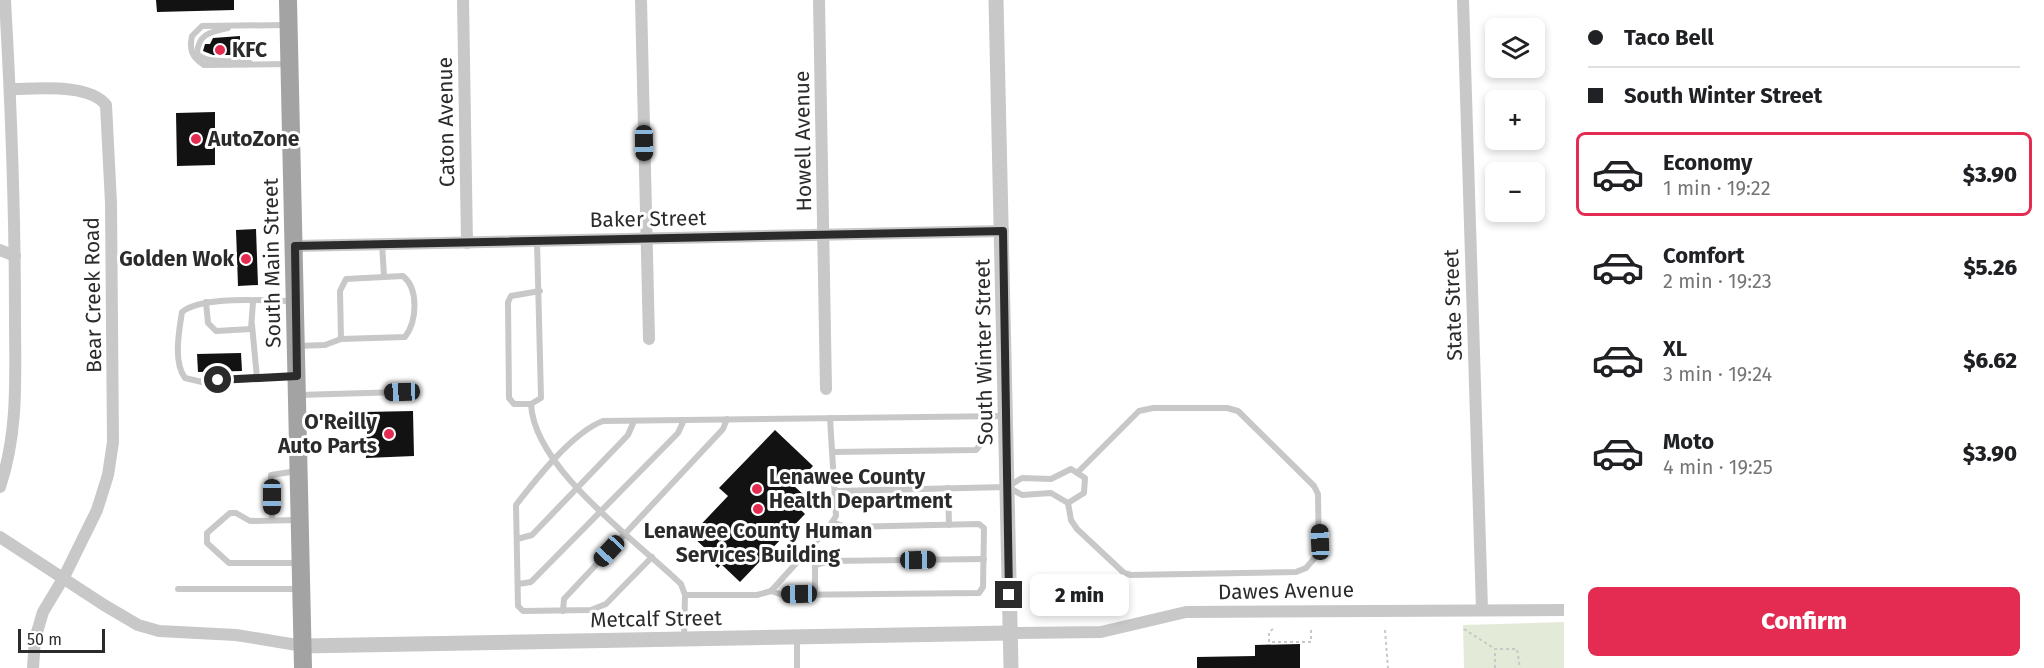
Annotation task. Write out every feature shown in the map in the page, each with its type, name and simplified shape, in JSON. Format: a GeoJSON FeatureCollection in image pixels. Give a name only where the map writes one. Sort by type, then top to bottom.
{"type":"FeatureCollection","features":[{"type":"Feature","properties":{"kind":"main road","name":"South Main Street"},"geometry":{"type":"LineString","coordinates":[[288,0],[303,668]]}},
{"type":"Feature","properties":{"kind":"street"},"geometry":{"type":"LineString","coordinates":[[0,487],[10,456],[15,423],[15,256],[5,0]]}},
{"type":"Feature","properties":{"kind":"street","name":"Caton Avenue"},"geometry":{"type":"LineString","coordinates":[[463,0],[467,243]]}},
{"type":"Feature","properties":{"kind":"street"},"geometry":{"type":"LineString","coordinates":[[641,0],[649,339]]}},
{"type":"Feature","properties":{"kind":"street","name":"Howell Avenue"},"geometry":{"type":"LineString","coordinates":[[819,0],[826,389]]}},
{"type":"Feature","properties":{"kind":"street","name":"South Winter Street"},"geometry":{"type":"LineString","coordinates":[[996,0],[1003,231],[1011,668]]}},
{"type":"Feature","properties":{"kind":"street","name":"State Street"},"geometry":{"type":"LineString","coordinates":[[1463,0],[1482,609]]}},
{"type":"Feature","properties":{"kind":"street","name":"Bear Creek Road"},"geometry":{"type":"LineString","coordinates":[[10,88],[86,91],[99,96],[106,105],[111,214],[113,442],[108,475],[97,510],[64,577]]}},
{"type":"Feature","properties":{"kind":"street","name":"Baker Street"},"geometry":{"type":"LineString","coordinates":[[295,246],[1003,231]]}},
{"type":"Feature","properties":{"kind":"street"},"geometry":{"type":"LineString","coordinates":[[0,250],[15,256]]}},
{"type":"Feature","properties":{"kind":"street"},"geometry":{"type":"LineString","coordinates":[[0,537],[138,625],[159,631],[236,635],[303,646]]}},
{"type":"Feature","properties":{"kind":"street"},"geometry":{"type":"LineString","coordinates":[[33,668],[35,639],[43,612],[64,577]]}},
{"type":"Feature","properties":{"kind":"street","name":"Dawes Avenue"},"geometry":{"type":"LineString","coordinates":[[1010,633],[1101,632],[1186,612],[1564,610]]}},
{"type":"Feature","properties":{"kind":"street","name":"Metcalf Street"},"geometry":{"type":"LineString","coordinates":[[303,646],[1010,633]]}},
{"type":"Feature","properties":{"kind":"lane"},"geometry":{"type":"LineString","coordinates":[[289,25],[202,26],[192,36],[191,52],[194,59],[204,65],[290,64]]}},
{"type":"Feature","properties":{"kind":"lane"},"geometry":{"type":"LineString","coordinates":[[537,241],[540,291],[541,398],[531,404],[514,404],[509,398],[508,302],[511,296],[540,291]]}},
{"type":"Feature","properties":{"kind":"lane"},"geometry":{"type":"LineString","coordinates":[[382,244],[384,276]]}},
{"type":"Feature","properties":{"kind":"lane"},"geometry":{"type":"LineString","coordinates":[[297,346],[325,345],[341,339],[405,337],[414,317],[412,288],[409,281],[403,276],[384,276],[351,277],[342,283],[341,339]]}},
{"type":"Feature","properties":{"kind":"lane"},"geometry":{"type":"LineString","coordinates":[[296,301],[206,303],[190,306],[182,312],[179,331],[180,371],[185,378],[202,381],[297,376]]}},
{"type":"Feature","properties":{"kind":"lane"},"geometry":{"type":"LineString","coordinates":[[253,302],[252,325],[257,378]]}},
{"type":"Feature","properties":{"kind":"lane"},"geometry":{"type":"LineString","coordinates":[[206,303],[208,323],[216,331],[251,329],[252,325]]}},
{"type":"Feature","properties":{"kind":"lane"},"geometry":{"type":"LineString","coordinates":[[298,395],[402,392]]}},
{"type":"Feature","properties":{"kind":"lane"},"geometry":{"type":"LineString","coordinates":[[531,404],[538,433],[553,461],[624,535],[681,584],[685,595],[684,639]]}},
{"type":"Feature","properties":{"kind":"lane"},"geometry":{"type":"LineString","coordinates":[[835,491],[1007,487],[1022,495],[1051,493],[1068,503],[1071,520],[1077,529],[1124,573],[1131,575],[1296,572],[1306,568],[1319,553],[1318,494],[1314,486],[1238,411],[1227,408],[1153,408],[1139,411],[1078,472]]}},
{"type":"Feature","properties":{"kind":"lane"},"geometry":{"type":"LineString","coordinates":[[832,452],[976,450],[981,444],[983,416]]}},
{"type":"Feature","properties":{"kind":"lane"},"geometry":{"type":"LineString","coordinates":[[652,557],[606,604],[591,610],[523,611],[518,606],[516,505],[553,461],[592,425],[603,421],[1006,416]]}},
{"type":"Feature","properties":{"kind":"lane"},"geometry":{"type":"LineString","coordinates":[[685,595],[757,595],[771,591],[832,522],[836,516],[830,418]]}},
{"type":"Feature","properties":{"kind":"lane"},"geometry":{"type":"LineString","coordinates":[[563,611],[564,599],[723,429],[727,419]]}},
{"type":"Feature","properties":{"kind":"lane"},"geometry":{"type":"LineString","coordinates":[[518,584],[531,582],[678,433],[684,420]]}},
{"type":"Feature","properties":{"kind":"lane"},"geometry":{"type":"LineString","coordinates":[[517,539],[532,535],[628,435],[634,421]]}},
{"type":"Feature","properties":{"kind":"lane"},"geometry":{"type":"LineString","coordinates":[[1007,487],[1022,478],[1051,479],[1071,469],[1085,477],[1084,493],[1068,503]]}},
{"type":"Feature","properties":{"kind":"lane"},"geometry":{"type":"LineString","coordinates":[[272,520],[271,475],[299,471]]}},
{"type":"Feature","properties":{"kind":"lane"},"geometry":{"type":"LineString","coordinates":[[1051,479],[1051,493]]}},
{"type":"Feature","properties":{"kind":"lane"},"geometry":{"type":"LineString","coordinates":[[948,488],[949,525]]}},
{"type":"Feature","properties":{"kind":"lane"},"geometry":{"type":"LineString","coordinates":[[300,520],[250,521],[236,513],[231,513],[207,533],[207,543],[229,563],[301,563]]}},
{"type":"Feature","properties":{"kind":"lane"},"geometry":{"type":"LineString","coordinates":[[771,591],[783,595],[979,593],[983,587],[984,528],[979,524],[846,527],[832,522]]}},
{"type":"Feature","properties":{"kind":"lane"},"geometry":{"type":"LineString","coordinates":[[806,552],[814,565],[815,594]]}},
{"type":"Feature","properties":{"kind":"lane"},"geometry":{"type":"LineString","coordinates":[[814,565],[830,561],[984,559]]}},
{"type":"Feature","properties":{"kind":"lane"},"geometry":{"type":"LineString","coordinates":[[178,590],[302,589]]}},
{"type":"Feature","properties":{"kind":"lane"},"geometry":{"type":"LineString","coordinates":[[796,637],[797,668]]}},
{"type":"Feature","properties":{"kind":"path"},"geometry":{"type":"LineString","coordinates":[[1273,629],[1269,632],[1269,642],[1311,642],[1311,629]]}},
{"type":"Feature","properties":{"kind":"path"},"geometry":{"type":"LineString","coordinates":[[1464,629],[1495,649],[1517,649],[1520,668]]}},
{"type":"Feature","properties":{"kind":"path"},"geometry":{"type":"LineString","coordinates":[[1385,630],[1388,668]]}},
{"type":"Feature","properties":{"kind":"path"},"geometry":{"type":"LineString","coordinates":[[1495,649],[1495,668]]}},
{"type":"Feature","properties":{"kind":"green space"},"geometry":{"type":"Polygon","coordinates":[[[1564,622],[1564,668],[1464,668],[1463,625],[1564,622]]]}},
{"type":"Feature","properties":{"kind":"building"},"geometry":{"type":"Polygon","coordinates":[[[156,0],[234,0],[234,10],[157,12],[156,0]]]}},
{"type":"Feature","properties":{"kind":"building","name":"KFC"},"geometry":{"type":"Polygon","coordinates":[[[240,36],[240,55],[213,55],[203,51],[205,44],[210,44],[213,38],[240,36]]]}},
{"type":"Feature","properties":{"kind":"building","name":"AutoZone"},"geometry":{"type":"Polygon","coordinates":[[[215,112],[215,165],[177,166],[176,113],[215,112]]]}},
{"type":"Feature","properties":{"kind":"building"},"geometry":{"type":"Polygon","coordinates":[[[256,229],[258,285],[238,286],[236,230],[256,229]]]}},
{"type":"Feature","properties":{"kind":"building"},"geometry":{"type":"Polygon","coordinates":[[[241,353],[242,371],[198,372],[197,354],[241,353]]]}},
{"type":"Feature","properties":{"kind":"building","name":"O'Reilly Auto Parts"},"geometry":{"type":"Polygon","coordinates":[[[413,411],[414,456],[366,458],[364,412],[413,411]]]}},
{"type":"Feature","properties":{"kind":"building","name":"Lenawee County Human Services Building"},"geometry":{"type":"Polygon","coordinates":[[[775,430],[813,466],[794,486],[804,495],[795,504],[805,514],[740,582],[721,564],[718,568],[706,557],[710,553],[691,535],[728,496],[719,488],[775,430]]]}},
{"type":"Feature","properties":{"kind":"building"},"geometry":{"type":"Polygon","coordinates":[[[1300,644],[1300,668],[1197,668],[1197,657],[1255,656],[1255,645],[1300,644]]]}},
{"type":"Feature","properties":{"kind":"place","name":"KFC"},"geometry":{"type":"Point","coordinates":[220,50]}},
{"type":"Feature","properties":{"kind":"place","name":"AutoZone"},"geometry":{"type":"Point","coordinates":[196,139]}},
{"type":"Feature","properties":{"kind":"place","name":"Golden Wok"},"geometry":{"type":"Point","coordinates":[246,259]}},
{"type":"Feature","properties":{"kind":"place","name":"O'Reilly Auto Parts"},"geometry":{"type":"Point","coordinates":[389,434]}},
{"type":"Feature","properties":{"kind":"place","name":"Lenawee County Health Department"},"geometry":{"type":"Point","coordinates":[757,489]}},
{"type":"Feature","properties":{"kind":"place","name":"Lenawee County Human Services Building"},"geometry":{"type":"Point","coordinates":[758,509]}},
{"type":"Feature","properties":{"kind":"route"},"geometry":{"type":"LineString","coordinates":[[218,380],[297,376],[295,246],[1003,231],[1009,595]]}}]}
